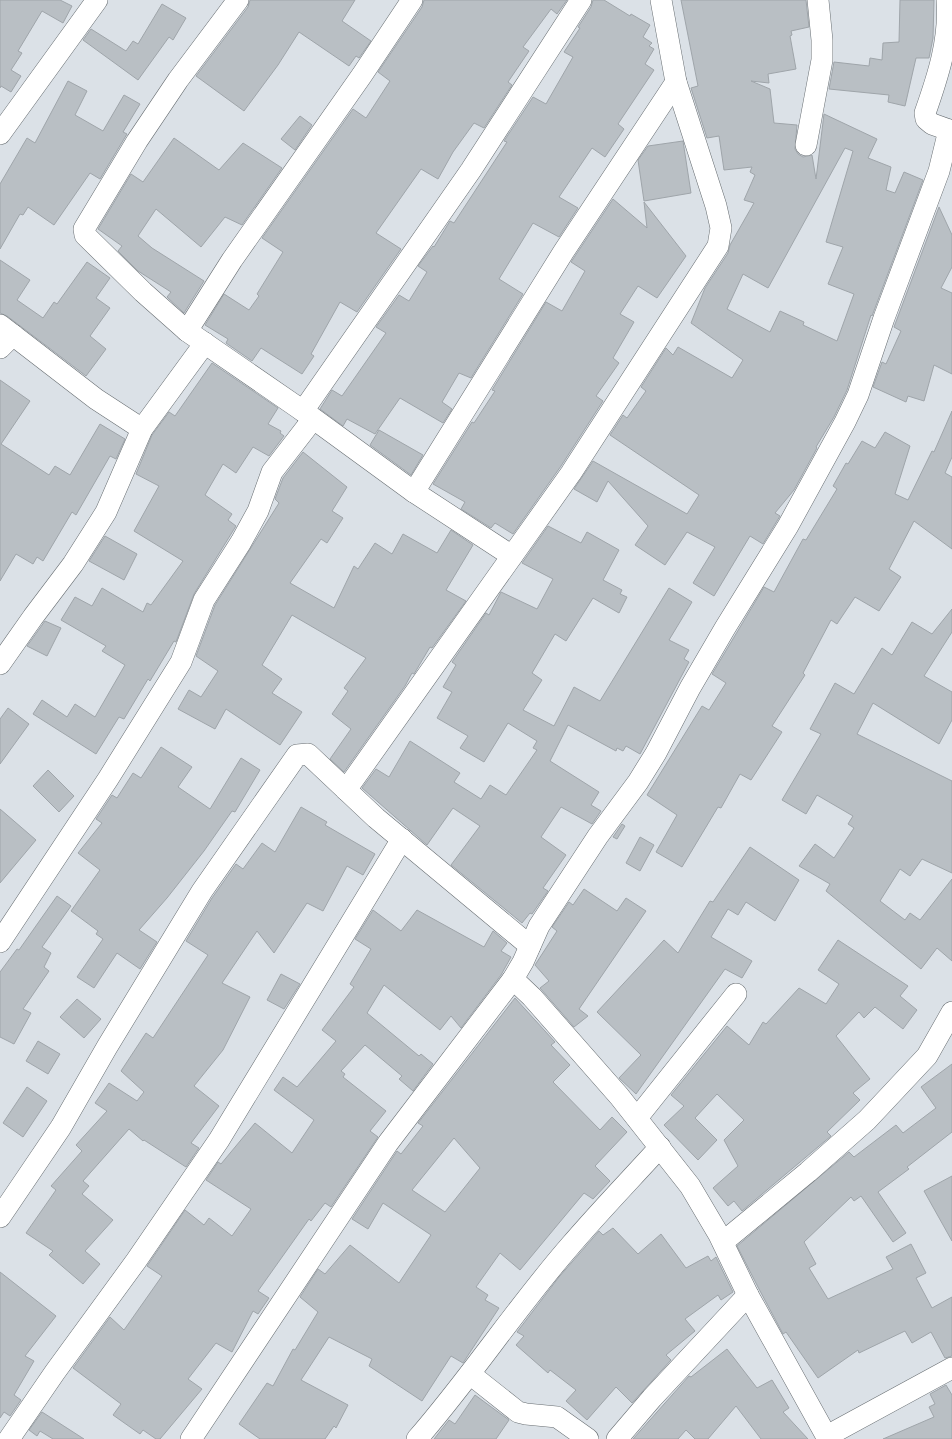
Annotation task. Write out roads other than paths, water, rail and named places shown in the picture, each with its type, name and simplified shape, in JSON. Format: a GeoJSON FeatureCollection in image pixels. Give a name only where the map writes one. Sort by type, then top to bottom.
{"type":"FeatureCollection","features":[{"type":"Feature","properties":{"kind":"street"},"geometry":{"type":"LineString","coordinates":[[0,134],[97,0]]}},
{"type":"Feature","properties":{"kind":"street"},"geometry":{"type":"LineString","coordinates":[[238,0],[174,86],[137,141],[84,229],[85,235],[187,331],[308,415],[414,492],[512,556]]}},
{"type":"Feature","properties":{"kind":"street"},"geometry":{"type":"LineString","coordinates":[[187,331],[232,260],[362,75],[412,0]]}},
{"type":"Feature","properties":{"kind":"street"},"geometry":{"type":"LineString","coordinates":[[0,942],[108,779],[181,662],[204,600],[241,542],[258,511],[272,472],[581,0]]}},
{"type":"Feature","properties":{"kind":"street"},"geometry":{"type":"LineString","coordinates":[[346,790],[571,473],[718,246],[721,228],[716,206],[676,82],[661,0]]}},
{"type":"Feature","properties":{"kind":"street"},"geometry":{"type":"LineString","coordinates":[[806,146],[822,60],[822,40],[818,0]]}},
{"type":"Feature","properties":{"kind":"street"},"geometry":{"type":"LineString","coordinates":[[192,1439],[388,1143],[513,979],[523,962],[539,926],[589,849],[638,782],[656,753],[694,682],[725,628],[788,526],[845,422],[858,395],[884,318],[939,171],[951,130],[932,124],[926,119],[925,113],[943,58],[948,29],[947,0]]}},
{"type":"Feature","properties":{"kind":"street"},"geometry":{"type":"LineString","coordinates":[[414,492],[564,251],[676,82]]}},
{"type":"Feature","properties":{"kind":"street"},"geometry":{"type":"LineString","coordinates":[[4,336],[142,429]]}},
{"type":"Feature","properties":{"kind":"street"},"geometry":{"type":"LineString","coordinates":[[0,664],[73,564],[106,512],[142,429],[205,343]]}},
{"type":"Feature","properties":{"kind":"street"},"geometry":{"type":"LineString","coordinates":[[0,1217],[61,1128],[107,1047],[202,891],[297,755],[308,754],[346,790],[402,839],[530,946]]}},
{"type":"Feature","properties":{"kind":"street"},"geometry":{"type":"LineString","coordinates":[[9,1439],[55,1372],[136,1261],[219,1140],[402,839]]}},
{"type":"Feature","properties":{"kind":"street"},"geometry":{"type":"LineString","coordinates":[[513,979],[532,997],[637,1118],[690,1186],[723,1242],[748,1295],[827,1438],[952,1368]]}},
{"type":"Feature","properties":{"kind":"street"},"geometry":{"type":"LineString","coordinates":[[637,1118],[736,994]]}},
{"type":"Feature","properties":{"kind":"street"},"geometry":{"type":"LineString","coordinates":[[723,1242],[808,1172],[867,1120],[927,1056],[952,1012]]}},
{"type":"Feature","properties":{"kind":"street"},"geometry":{"type":"LineString","coordinates":[[418,1439],[570,1246],[660,1147]]}},
{"type":"Feature","properties":{"kind":"street"},"geometry":{"type":"LineString","coordinates":[[617,1439],[652,1398],[748,1295]]}},
{"type":"Feature","properties":{"kind":"street"},"geometry":{"type":"LineString","coordinates":[[470,1374],[518,1412],[557,1417],[588,1439]]}}]}
